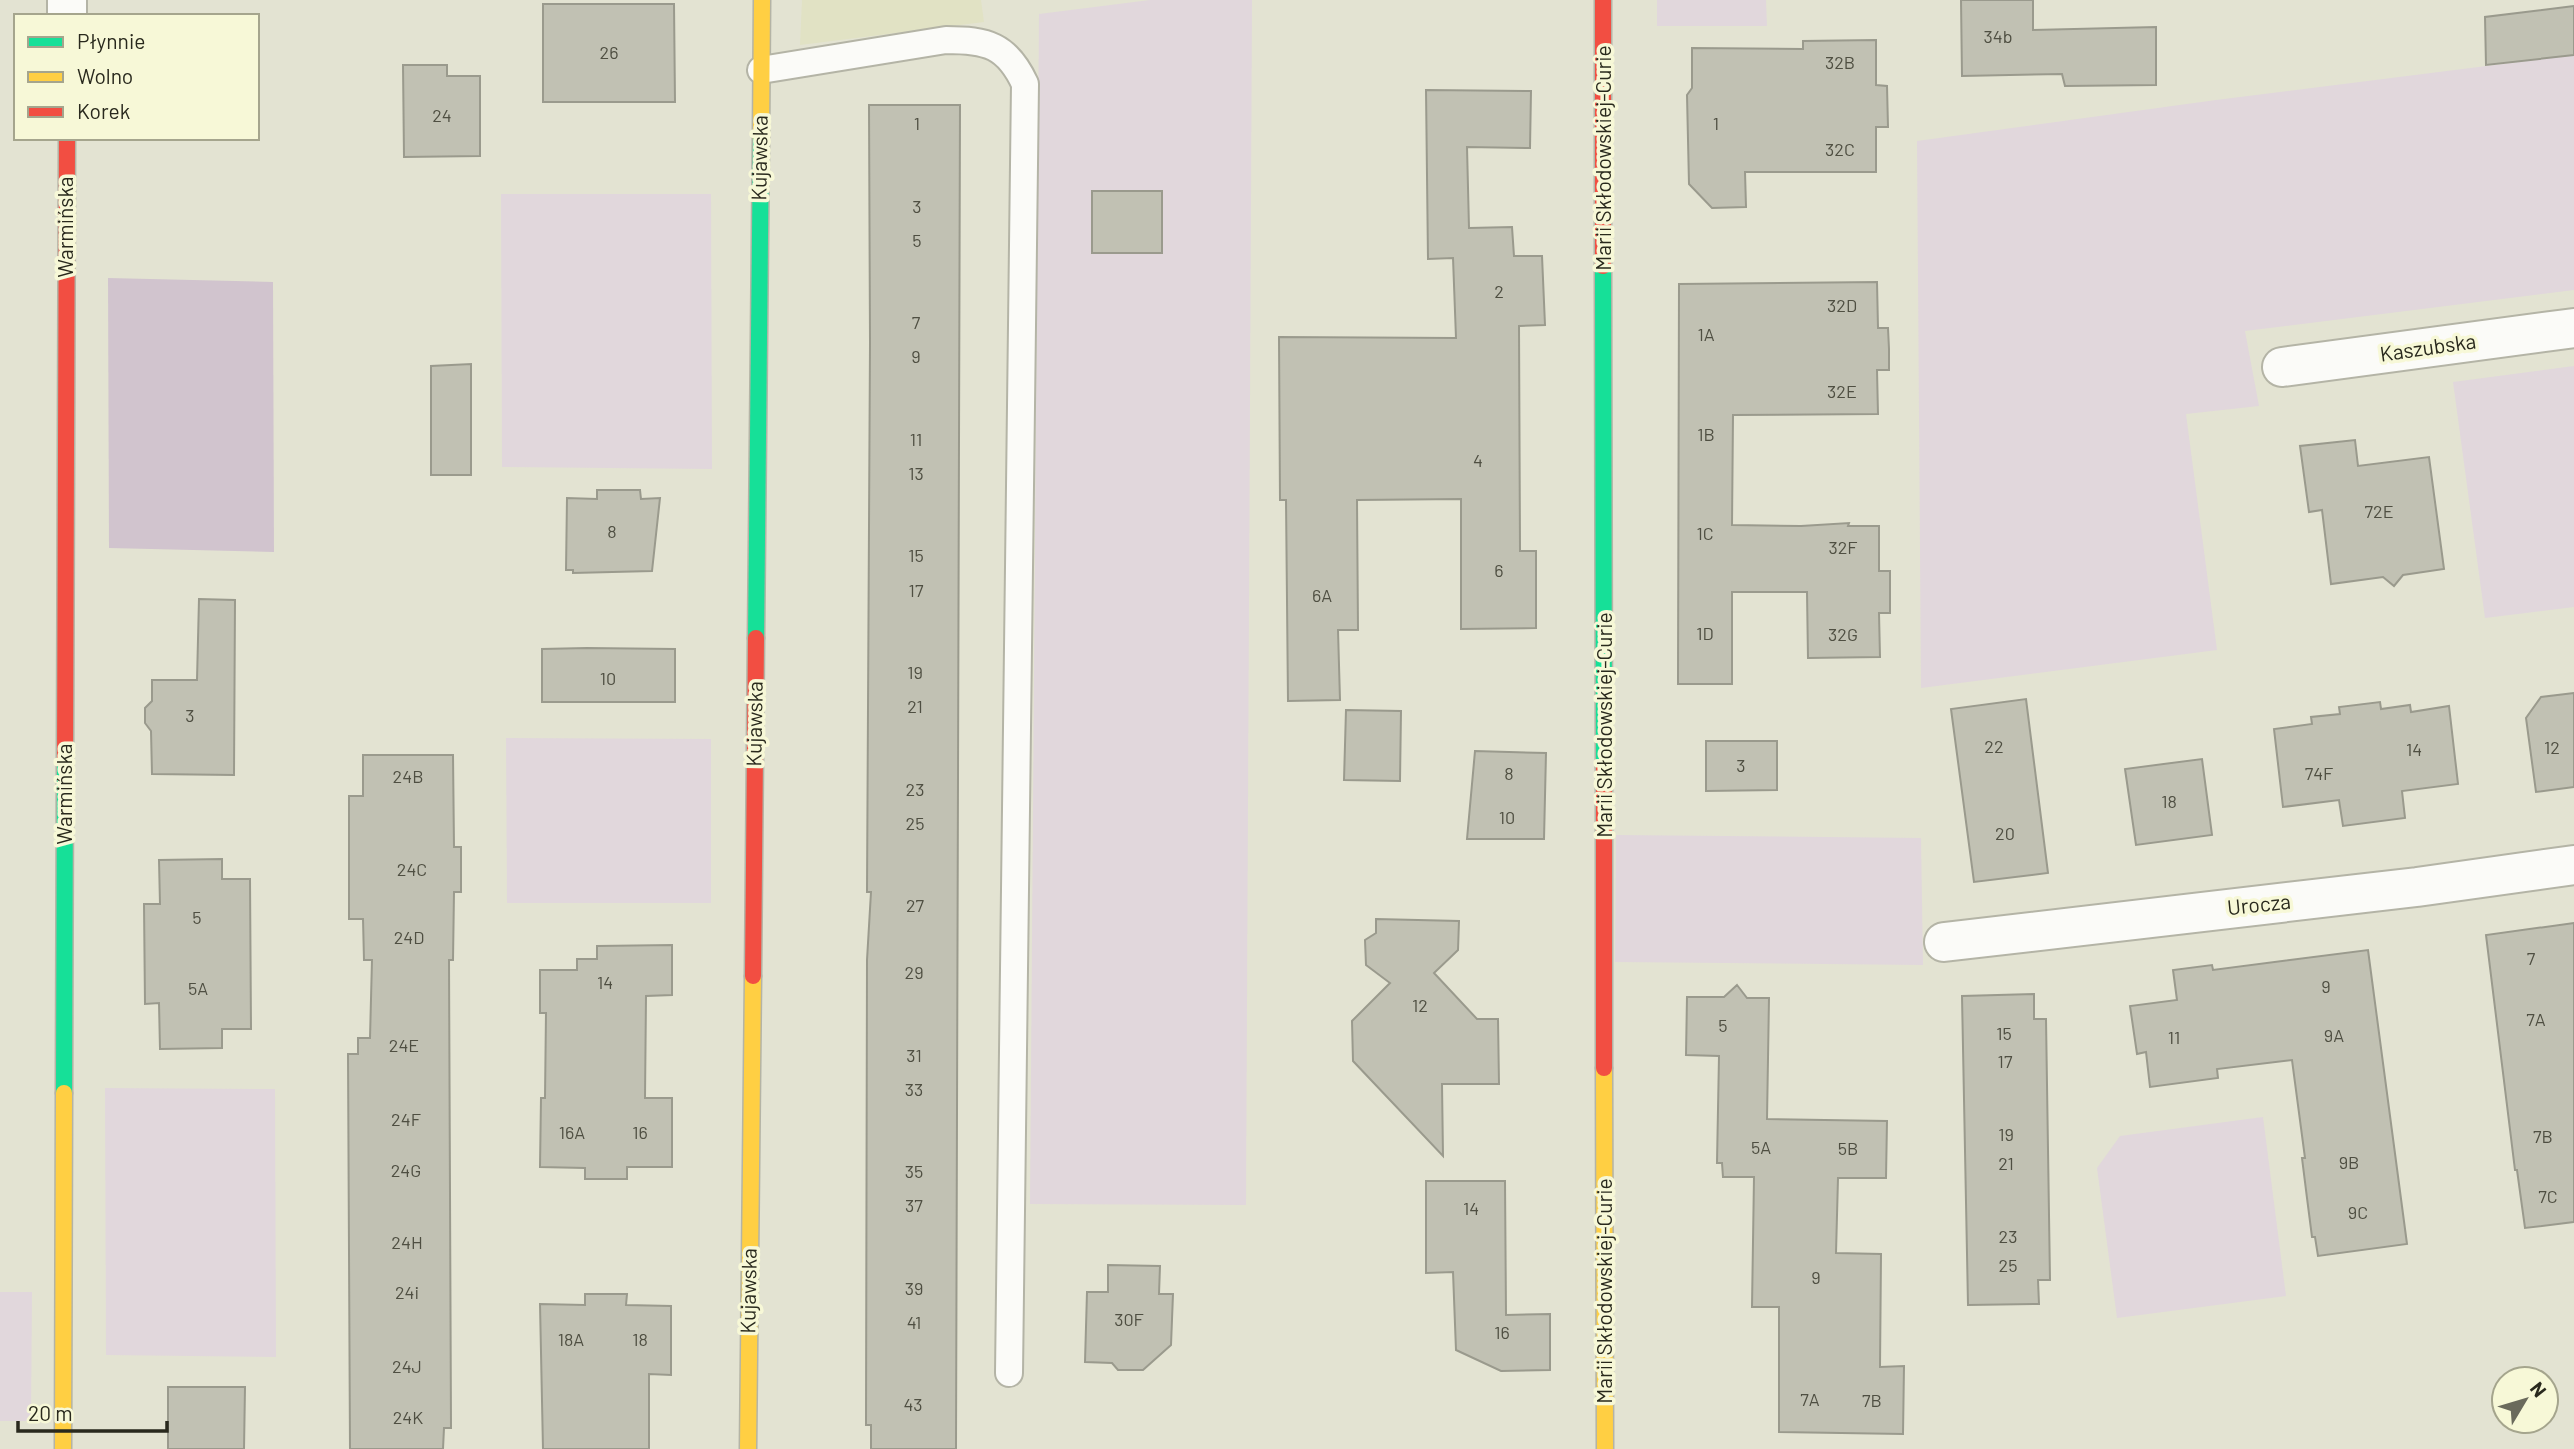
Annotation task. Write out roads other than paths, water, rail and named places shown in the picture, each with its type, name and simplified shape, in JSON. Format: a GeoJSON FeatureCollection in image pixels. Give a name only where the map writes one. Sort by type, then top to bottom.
{"type":"FeatureCollection","features":[{"type":"Feature","properties":{"kind":"street","name":"Kujawska"},"geometry":{"type":"LineString","coordinates":[[748,1449],[762,0]]}},
{"type":"Feature","properties":{"kind":"street","name":"Marii Skłodowskiej-Curie"},"geometry":{"type":"LineString","coordinates":[[1603,0],[1605,1449]]}},
{"type":"Feature","properties":{"kind":"street","name":"Warmińska"},"geometry":{"type":"LineString","coordinates":[[63,1449],[67,140]]}},
{"type":"Feature","properties":{"kind":"street","name":"Kaszubska"},"geometry":{"type":"LineString","coordinates":[[2282,367],[2574,328]]}},
{"type":"Feature","properties":{"kind":"street","name":"Urocza"},"geometry":{"type":"LineString","coordinates":[[1944,942],[2417,887],[2574,865]]}},
{"type":"Feature","properties":{"kind":"lane"},"geometry":{"type":"LineString","coordinates":[[761,70],[946,40],[965,40],[998,48],[1016,65],[1025,84],[1009,1373]]}}]}
